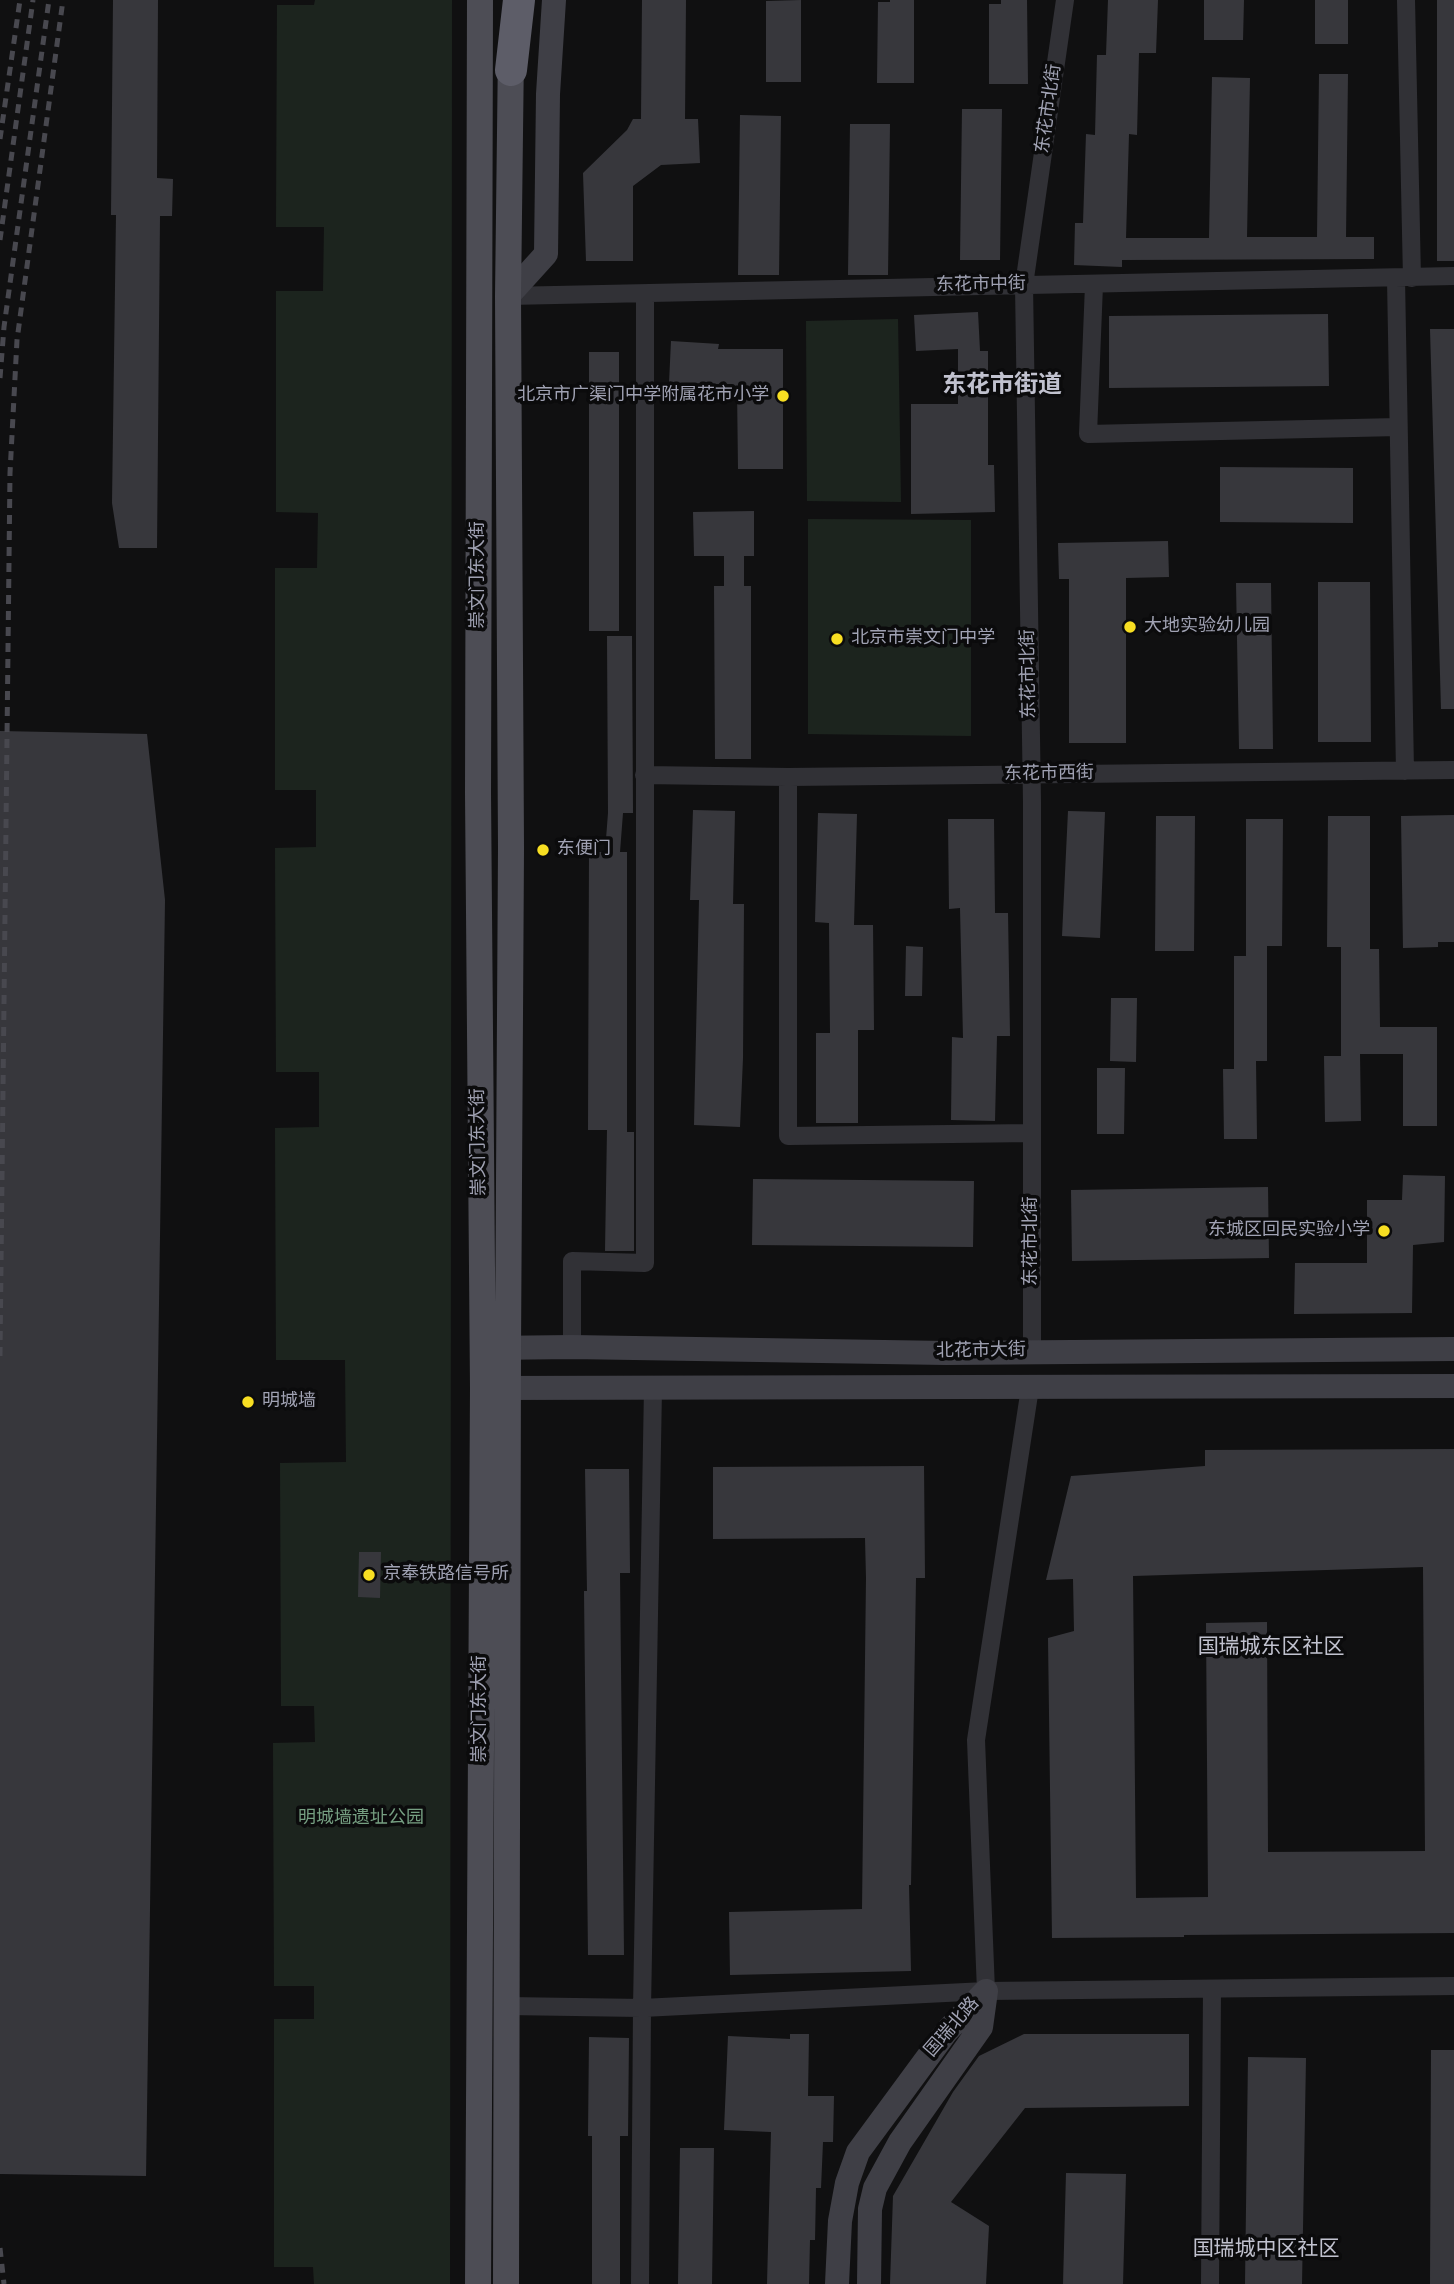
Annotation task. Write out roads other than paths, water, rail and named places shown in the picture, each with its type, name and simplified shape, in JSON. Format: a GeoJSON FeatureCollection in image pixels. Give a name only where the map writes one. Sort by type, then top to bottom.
{"type":"FeatureCollection","features":[{"type":"Feature","properties":{"kind":"highway"},"geometry":{"type":"LineString","coordinates":[[511,69],[519,0]]}},
{"type":"Feature","properties":{"kind":"main road","name":"崇文门东大街"},"geometry":{"type":"LineString","coordinates":[[480,0],[478,834],[495,1348]]}},
{"type":"Feature","properties":{"kind":"main road","name":"崇文门东大街"},"geometry":{"type":"LineString","coordinates":[[495,1348],[511,848],[508,296],[512,0]]}},
{"type":"Feature","properties":{"kind":"main road"},"geometry":{"type":"LineString","coordinates":[[508,296],[546,254],[548,94],[554,0]]}},
{"type":"Feature","properties":{"kind":"main road","name":"北花市大街"},"geometry":{"type":"LineString","coordinates":[[495,1348],[572,1346],[946,1353],[1454,1349]]}},
{"type":"Feature","properties":{"kind":"main road"},"geometry":{"type":"LineString","coordinates":[[495,1348],[495,1388]]}},
{"type":"Feature","properties":{"kind":"main road","name":"北花市大街"},"geometry":{"type":"LineString","coordinates":[[495,1388],[1454,1386]]}},
{"type":"Feature","properties":{"kind":"main road","name":"崇文门东大街"},"geometry":{"type":"LineString","coordinates":[[495,1388],[507,2006],[506,2284]]}},
{"type":"Feature","properties":{"kind":"main road","name":"崇文门东大街"},"geometry":{"type":"LineString","coordinates":[[478,2284],[495,1388]]}},
{"type":"Feature","properties":{"kind":"main road","name":"国瑞北路"},"geometry":{"type":"LineString","coordinates":[[838,2284],[840,2221],[846,2183],[858,2152],[947,2031],[986,1991]]}},
{"type":"Feature","properties":{"kind":"main road","name":"国瑞北路"},"geometry":{"type":"LineString","coordinates":[[869,2284],[870,2209],[876,2188],[900,2142],[981,2027],[986,1991]]}},
{"type":"Feature","properties":{"kind":"street","name":"东花市北街"},"geometry":{"type":"LineString","coordinates":[[1032,1351],[1031,775],[1024,285],[1065,0]]}},
{"type":"Feature","properties":{"kind":"street"},"geometry":{"type":"LineString","coordinates":[[1405,771],[1398,427],[1404,279],[1406,0]]}},
{"type":"Feature","properties":{"kind":"street","name":"东花市中街"},"geometry":{"type":"LineString","coordinates":[[508,296],[1454,276]]}},
{"type":"Feature","properties":{"kind":"street"},"geometry":{"type":"LineString","coordinates":[[1094,285],[1088,435],[1398,427]]}},
{"type":"Feature","properties":{"kind":"street"},"geometry":{"type":"LineString","coordinates":[[572,1346],[572,1261],[645,1263],[645,294]]}},
{"type":"Feature","properties":{"kind":"street","name":"东花市西街"},"geometry":{"type":"LineString","coordinates":[[644,775],[788,777],[1454,770]]}},
{"type":"Feature","properties":{"kind":"street"},"geometry":{"type":"LineString","coordinates":[[788,777],[788,1136],[1032,1133]]}},
{"type":"Feature","properties":{"kind":"street"},"geometry":{"type":"LineString","coordinates":[[640,2284],[653,1388]]}},
{"type":"Feature","properties":{"kind":"street"},"geometry":{"type":"LineString","coordinates":[[986,1991],[976,1740],[1030,1388]]}},
{"type":"Feature","properties":{"kind":"street"},"geometry":{"type":"LineString","coordinates":[[507,2006],[642,2008],[986,1991],[1454,1986]]}},
{"type":"Feature","properties":{"kind":"street"},"geometry":{"type":"LineString","coordinates":[[1210,2284],[1212,1989]]}},
{"type":"Feature","properties":{"kind":"railway"},"geometry":{"type":"LineString","coordinates":[[0,139],[20,0]]}},
{"type":"Feature","properties":{"kind":"railway"},"geometry":{"type":"LineString","coordinates":[[0,240],[33,0]]}},
{"type":"Feature","properties":{"kind":"railway"},"geometry":{"type":"LineString","coordinates":[[0,378],[4,327],[49,0]]}},
{"type":"Feature","properties":{"kind":"railway"},"geometry":{"type":"LineString","coordinates":[[0,1356],[10,473],[17,340],[63,0]]}},
{"type":"Feature","properties":{"kind":"railway"},"geometry":{"type":"LineString","coordinates":[[0,2248],[4,2284]]}},
{"type":"Feature","properties":{"kind":"place","name":"北京市广渠门中学附属花市小学"},"geometry":{"type":"Point","coordinates":[783,396]}},
{"type":"Feature","properties":{"kind":"place","name":"大地实验幼儿园"},"geometry":{"type":"Point","coordinates":[1130,627]}},
{"type":"Feature","properties":{"kind":"place","name":"北京市崇文门中学"},"geometry":{"type":"Point","coordinates":[837,639]}},
{"type":"Feature","properties":{"kind":"place","name":"东便门"},"geometry":{"type":"Point","coordinates":[543,850]}},
{"type":"Feature","properties":{"kind":"place","name":"东城区回民实验小学"},"geometry":{"type":"Point","coordinates":[1384,1231]}},
{"type":"Feature","properties":{"kind":"place","name":"明城墙"},"geometry":{"type":"Point","coordinates":[248,1402]}},
{"type":"Feature","properties":{"kind":"place","name":"京奉铁路信号所"},"geometry":{"type":"Point","coordinates":[369,1575]}},
{"type":"Feature","properties":{"kind":"district","name":"东花市街道"},"geometry":{"type":"Point","coordinates":[1002,387]}},
{"type":"Feature","properties":{"kind":"district","name":"国瑞城东区社区"},"geometry":{"type":"Point","coordinates":[1271,1649]}},
{"type":"Feature","properties":{"kind":"district","name":"国瑞城中区社区"},"geometry":{"type":"Point","coordinates":[1266,2251]}},
{"type":"Feature","properties":{"kind":"park label","name":"明城墙遗址公园"},"geometry":{"type":"Point","coordinates":[361,1819]}}]}
